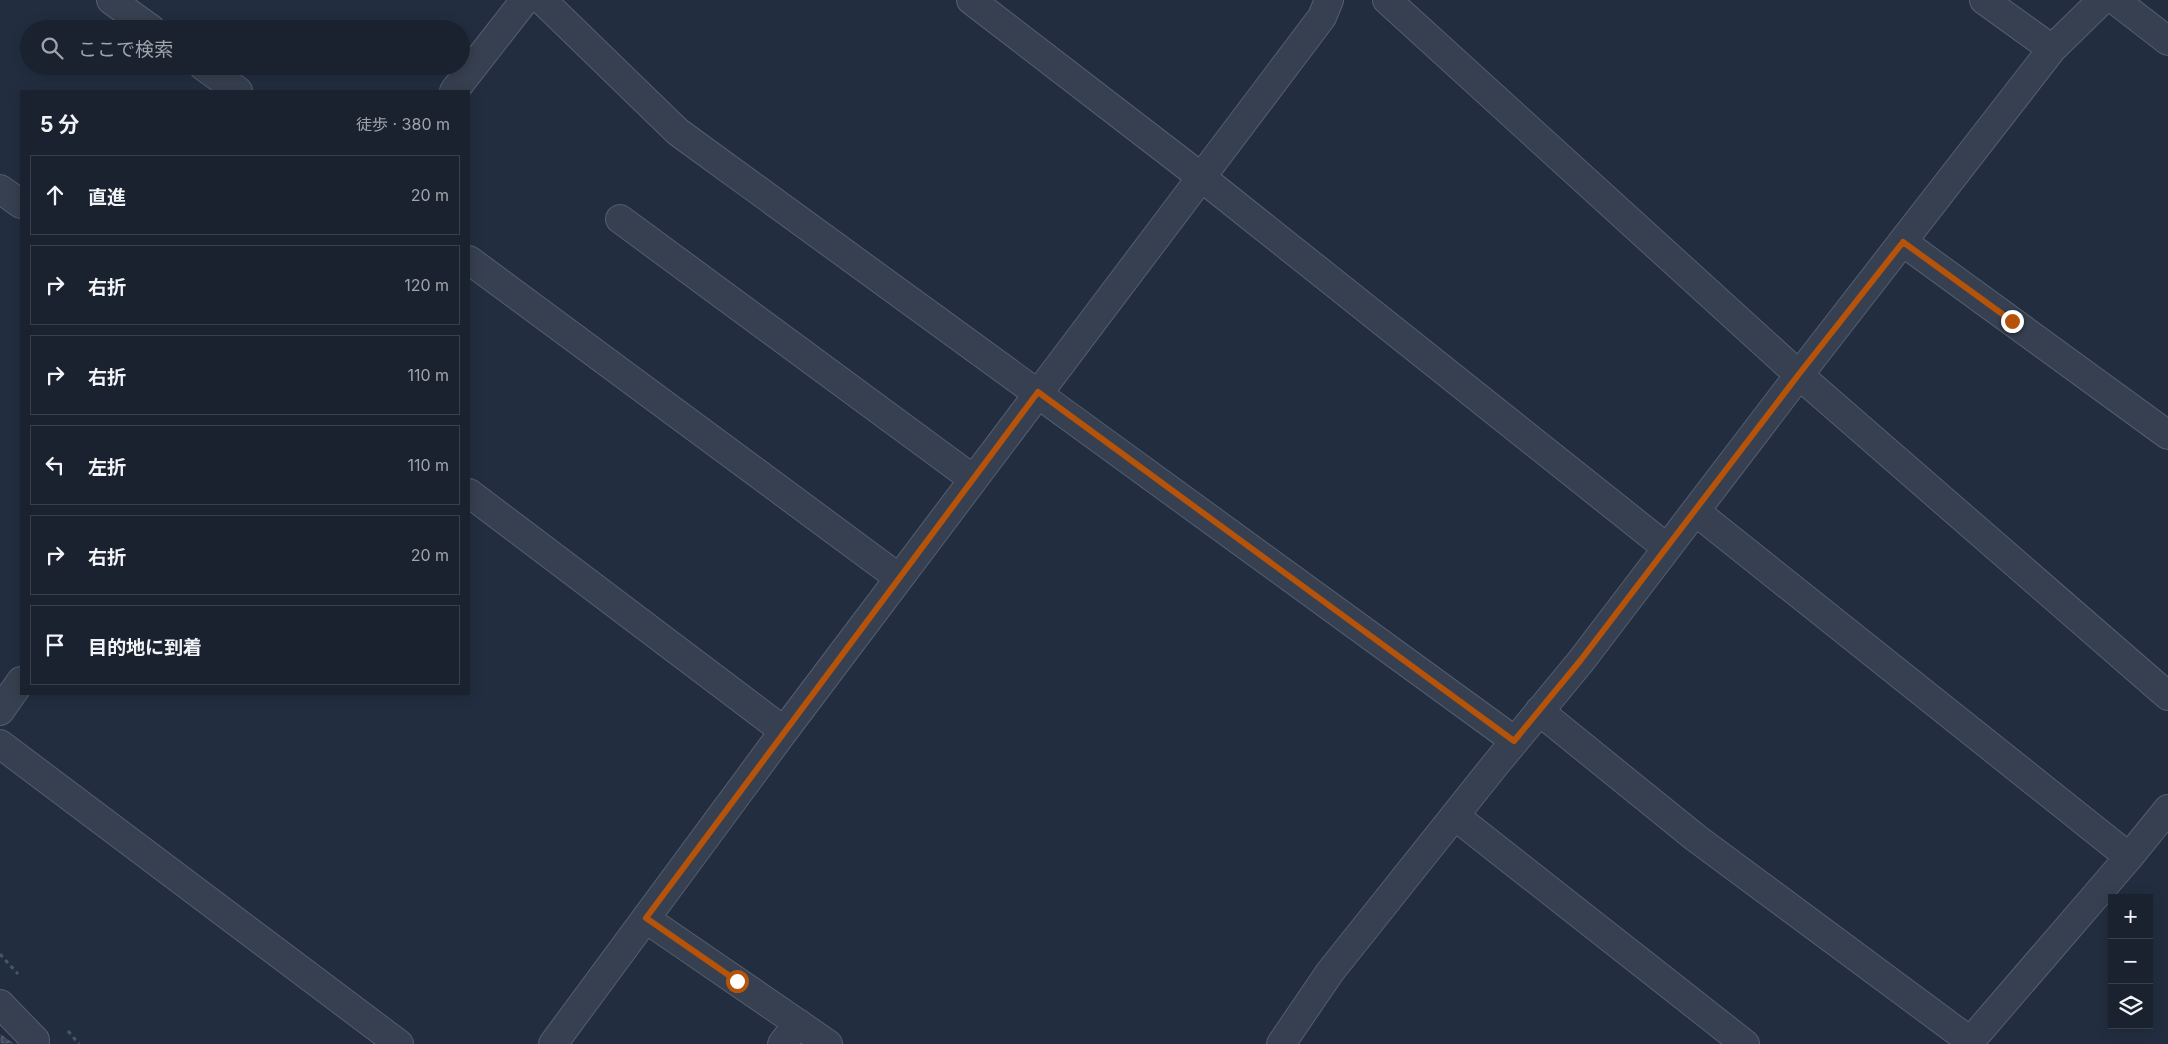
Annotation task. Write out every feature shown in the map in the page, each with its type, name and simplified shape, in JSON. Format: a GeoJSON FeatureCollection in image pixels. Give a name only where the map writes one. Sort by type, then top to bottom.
{"type":"FeatureCollection","features":[{"type":"Feature","properties":{"kind":"street"},"geometry":{"type":"LineString","coordinates":[[111,0],[139,20]]}},
{"type":"Feature","properties":{"kind":"street"},"geometry":{"type":"LineString","coordinates":[[470,70],[525,0]]}},
{"type":"Feature","properties":{"kind":"street"},"geometry":{"type":"LineString","coordinates":[[542,0],[678,132],[1038,392],[1514,741]]}},
{"type":"Feature","properties":{"kind":"street"},"geometry":{"type":"LineString","coordinates":[[971,0],[1201,177],[1667,548]]}},
{"type":"Feature","properties":{"kind":"street"},"geometry":{"type":"LineString","coordinates":[[553,1044],[973,478],[1322,17],[1330,0]]}},
{"type":"Feature","properties":{"kind":"street"},"geometry":{"type":"LineString","coordinates":[[1387,0],[1799,374],[2168,696]]}},
{"type":"Feature","properties":{"kind":"street"},"geometry":{"type":"LineString","coordinates":[[1984,0],[2052,49]]}},
{"type":"Feature","properties":{"kind":"street"},"geometry":{"type":"LineString","coordinates":[[1280,1044],[1330,972],[1580,661],[1799,374],[2052,49],[2102,0]]}},
{"type":"Feature","properties":{"kind":"street"},"geometry":{"type":"LineString","coordinates":[[2115,0],[2168,41]]}},
{"type":"Feature","properties":{"kind":"street"},"geometry":{"type":"LineString","coordinates":[[216,75],[237,90]]}},
{"type":"Feature","properties":{"kind":"street"},"geometry":{"type":"LineString","coordinates":[[455,90],[466,75]]}},
{"type":"Feature","properties":{"kind":"street"},"geometry":{"type":"LineString","coordinates":[[0,189],[20,203]]}},
{"type":"Feature","properties":{"kind":"street"},"geometry":{"type":"LineString","coordinates":[[620,219],[973,478]]}},
{"type":"Feature","properties":{"kind":"street"},"geometry":{"type":"LineString","coordinates":[[1903,242],[2168,435]]}},
{"type":"Feature","properties":{"kind":"street"},"geometry":{"type":"LineString","coordinates":[[470,261],[899,578]]}},
{"type":"Feature","properties":{"kind":"street"},"geometry":{"type":"LineString","coordinates":[[470,494],[784,732]]}},
{"type":"Feature","properties":{"kind":"street"},"geometry":{"type":"LineString","coordinates":[[1695,511],[2129,857]]}},
{"type":"Feature","properties":{"kind":"street"},"geometry":{"type":"LineString","coordinates":[[0,711],[20,682]]}},
{"type":"Feature","properties":{"kind":"street"},"geometry":{"type":"LineString","coordinates":[[1539,711],[1696,838],[1969,1043],[2168,809]]}},
{"type":"Feature","properties":{"kind":"street"},"geometry":{"type":"LineString","coordinates":[[0,744],[398,1044]]}},
{"type":"Feature","properties":{"kind":"street"},"geometry":{"type":"LineString","coordinates":[[1455,816],[1745,1044]]}},
{"type":"Feature","properties":{"kind":"street"},"geometry":{"type":"LineString","coordinates":[[646,918],[790,1034],[828,1044]]}},
{"type":"Feature","properties":{"kind":"street"},"geometry":{"type":"LineString","coordinates":[[0,1004],[35,1040]]}},
{"type":"Feature","properties":{"kind":"building"},"geometry":{"type":"Polygon","coordinates":[[[0,1033],[15,1044],[0,1044],[0,1033]]]}},
{"type":"Feature","properties":{"kind":"route"},"geometry":{"type":"LineString","coordinates":[[737,981],[646,918],[1038,392],[1514,741],[1580,661],[1799,374],[1903,242],[2012,321]]}}]}
